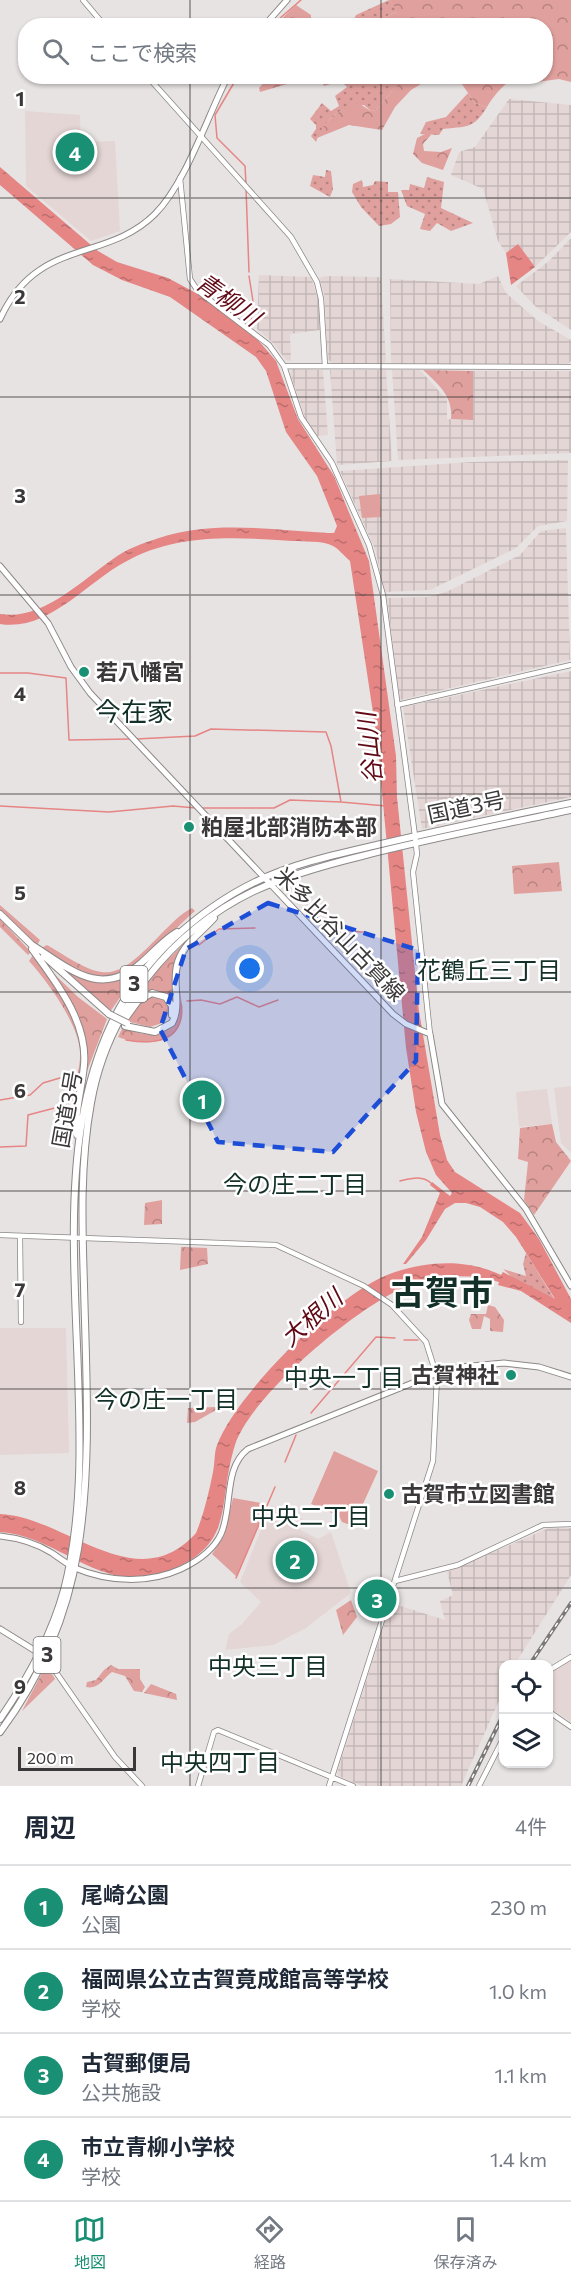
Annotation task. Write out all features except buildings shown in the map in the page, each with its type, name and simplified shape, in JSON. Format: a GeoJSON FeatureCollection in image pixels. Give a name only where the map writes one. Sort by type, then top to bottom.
{"type":"FeatureCollection","features":[{"type":"Feature","properties":{"kind":"highway","name":"国道3号"},"geometry":{"type":"LineString","coordinates":[[77,1536],[79,1453],[74,1239],[78,1141],[94,1060],[109,1025],[135,982],[186,927],[224,898],[263,878],[338,853],[381,847],[571,803]]}},
{"type":"Feature","properties":{"kind":"highway","name":"国道3号"},"geometry":{"type":"LineString","coordinates":[[412,840],[571,810]]}},
{"type":"Feature","properties":{"kind":"highway","name":"国道3号"},"geometry":{"type":"LineString","coordinates":[[0,1732],[30,1688],[46,1658],[62,1616],[77,1536],[86,1465],[82,1174],[90,1104],[105,1054],[129,1004],[158,965],[181,940],[220,910],[269,885],[381,847]]}},
{"type":"Feature","properties":{"kind":"highway"},"geometry":{"type":"LineString","coordinates":[[0,916],[72,988],[108,1015],[126,1025],[155,1032],[172,1023],[176,1013],[175,978],[180,957],[189,943],[220,910]]}},
{"type":"Feature","properties":{"kind":"highway"},"geometry":{"type":"LineString","coordinates":[[32,947],[75,972],[106,980],[130,972],[170,936],[186,927]]}},
{"type":"Feature","properties":{"kind":"highway"},"geometry":{"type":"LineString","coordinates":[[32,947],[71,1011],[83,1042],[84,1065],[76,1125],[78,1141]]}},
{"type":"Feature","properties":{"kind":"highway"},"geometry":{"type":"LineString","coordinates":[[105,1054],[138,1001],[155,993],[163,995],[171,1003],[172,1014],[162,1027],[147,1029],[126,1025]]}},
{"type":"Feature","properties":{"kind":"highway","name":"国道3号"},"geometry":{"type":"LineString","coordinates":[[0,1719],[24,1684],[40,1653],[56,1614],[72,1564]]}},
{"type":"Feature","properties":{"kind":"main road"},"geometry":{"type":"LineString","coordinates":[[271,18],[287,0]]}},
{"type":"Feature","properties":{"kind":"main road"},"geometry":{"type":"LineString","coordinates":[[0,320],[15,294],[47,265],[130,232],[147,221],[161,207],[180,175],[224,84]]}},
{"type":"Feature","properties":{"kind":"main road","name":"米多比谷山古賀線"},"geometry":{"type":"LineString","coordinates":[[0,566],[42,616],[57,638],[71,667],[90,693],[269,885],[401,1020],[426,1033]]}},
{"type":"Feature","properties":{"kind":"main road"},"geometry":{"type":"LineString","coordinates":[[426,1033],[442,1104],[526,1209],[571,1286]]}},
{"type":"Feature","properties":{"kind":"main road"},"geometry":{"type":"LineString","coordinates":[[0,1536],[36,1545],[72,1564],[117,1578],[139,1580],[163,1576],[206,1554],[219,1539],[227,1516],[233,1471],[244,1452],[437,1374],[473,1364],[499,1363],[539,1367],[571,1377]]}},
{"type":"Feature","properties":{"kind":"main road"},"geometry":{"type":"LineString","coordinates":[[0,1629],[46,1658]]}},
{"type":"Feature","properties":{"kind":"street"},"geometry":{"type":"LineString","coordinates":[[83,0],[98,18]]}},
{"type":"Feature","properties":{"kind":"street"},"geometry":{"type":"LineString","coordinates":[[154,84],[291,237],[315,275],[321,299],[325,366]]}},
{"type":"Feature","properties":{"kind":"street"},"geometry":{"type":"LineString","coordinates":[[180,175],[190,279],[198,291],[269,345],[284,366],[301,417],[335,469],[374,558],[382,595],[397,705],[412,840],[417,854],[413,872],[426,1033]]}},
{"type":"Feature","properties":{"kind":"street"},"geometry":{"type":"LineString","coordinates":[[284,366],[571,367]]}},
{"type":"Feature","properties":{"kind":"street"},"geometry":{"type":"LineString","coordinates":[[397,705],[571,665]]}},
{"type":"Feature","properties":{"kind":"street"},"geometry":{"type":"LineString","coordinates":[[0,1235],[20,1238],[276,1245],[365,1287],[386,1300],[426,1342],[437,1374],[434,1457],[329,1786]]}},
{"type":"Feature","properties":{"kind":"street"},"geometry":{"type":"LineString","coordinates":[[20,1238],[21,1322]]}},
{"type":"Feature","properties":{"kind":"street"},"geometry":{"type":"LineString","coordinates":[[395,1581],[458,1565],[543,1525],[571,1524]]}},
{"type":"Feature","properties":{"kind":"street"},"geometry":{"type":"LineString","coordinates":[[553,1668],[571,1657]]}},
{"type":"Feature","properties":{"kind":"street"},"geometry":{"type":"LineString","coordinates":[[46,1658],[115,1757],[142,1786]]}},
{"type":"Feature","properties":{"kind":"street"},"geometry":{"type":"LineString","coordinates":[[553,1714],[571,1727]]}},
{"type":"Feature","properties":{"kind":"street"},"geometry":{"type":"LineString","coordinates":[[198,1786],[214,1732],[218,1730],[353,1786]]}},
{"type":"Feature","properties":{"kind":"street"},"geometry":{"type":"LineString","coordinates":[[479,1786],[499,1747]]}},
{"type":"Feature","properties":{"kind":"highlighted area"},"geometry":{"type":"Polygon","coordinates":[[[268,903],[418,950],[416,1061],[333,1152],[218,1142],[160,1029],[186,949],[268,903]]]}},
{"type":"Feature","properties":{"kind":"shaded area"},"geometry":{"type":"Polygon","coordinates":[[[509,99],[571,105],[571,232],[536,266],[513,283],[511,261],[498,241],[483,189],[451,175],[459,152],[475,147],[509,99]]]}},
{"type":"Feature","properties":{"kind":"shaded area"},"geometry":{"type":"Polygon","coordinates":[[[25,111],[80,115],[81,142],[115,141],[120,231],[91,241],[26,186],[25,111]]]}},
{"type":"Feature","properties":{"kind":"shaded area"},"geometry":{"type":"Polygon","coordinates":[[[571,238],[571,330],[536,307],[516,286],[549,261],[571,238]]]}},
{"type":"Feature","properties":{"kind":"shaded area"},"geometry":{"type":"Polygon","coordinates":[[[259,275],[311,277],[318,299],[320,330],[290,334],[291,361],[286,360],[273,343],[257,329],[259,275]]]}},
{"type":"Feature","properties":{"kind":"shaded area"},"geometry":{"type":"Polygon","coordinates":[[[325,276],[379,277],[381,279],[386,361],[384,364],[333,364],[328,359],[324,294],[319,278],[325,276]]]}},
{"type":"Feature","properties":{"kind":"shaded area"},"geometry":{"type":"Polygon","coordinates":[[[498,276],[506,293],[538,321],[571,340],[571,361],[567,365],[393,364],[391,361],[390,279],[479,284],[498,276]]]}},
{"type":"Feature","properties":{"kind":"shaded area"},"geometry":{"type":"Polygon","coordinates":[[[292,369],[323,370],[328,435],[317,436],[306,420],[290,373],[292,369]]]}},
{"type":"Feature","properties":{"kind":"shaded area"},"geometry":{"type":"Polygon","coordinates":[[[330,370],[386,370],[392,461],[337,465],[330,370]]]}},
{"type":"Feature","properties":{"kind":"shaded area"},"geometry":{"type":"Polygon","coordinates":[[[392,370],[420,370],[447,400],[447,419],[472,420],[473,371],[571,371],[571,453],[398,460],[392,370]]]}},
{"type":"Feature","properties":{"kind":"shaded area"},"geometry":{"type":"Polygon","coordinates":[[[568,460],[567,521],[538,526],[516,548],[430,590],[385,592],[375,549],[340,471],[471,462],[568,460]]]}},
{"type":"Feature","properties":{"kind":"shaded area"},"geometry":{"type":"Polygon","coordinates":[[[566,528],[570,660],[400,700],[387,598],[428,597],[446,592],[520,555],[541,531],[566,528]]]}},
{"type":"Feature","properties":{"kind":"shaded area"},"geometry":{"type":"Polygon","coordinates":[[[571,671],[571,797],[422,829],[403,707],[571,671]]]}},
{"type":"Feature","properties":{"kind":"shaded area"},"geometry":{"type":"Polygon","coordinates":[[[571,1086],[571,1153],[561,1143],[554,1088],[571,1086]]]}},
{"type":"Feature","properties":{"kind":"shaded area"},"geometry":{"type":"Polygon","coordinates":[[[547,1089],[552,1124],[519,1127],[516,1092],[547,1089]]]}},
{"type":"Feature","properties":{"kind":"shaded area"},"geometry":{"type":"Polygon","coordinates":[[[0,1328],[66,1328],[69,1453],[0,1455],[0,1328]]]}},
{"type":"Feature","properties":{"kind":"shaded area"},"geometry":{"type":"Polygon","coordinates":[[[271,1505],[303,1519],[299,1529],[318,1539],[331,1532],[351,1593],[306,1628],[273,1645],[225,1650],[229,1634],[242,1624],[261,1602],[240,1582],[271,1505]]]}},
{"type":"Feature","properties":{"kind":"shaded area"},"geometry":{"type":"Polygon","coordinates":[[[549,1528],[571,1528],[571,1575],[518,1660],[499,1660],[499,1701],[461,1786],[362,1786],[339,1776],[337,1773],[391,1603],[445,1620],[440,1601],[453,1595],[447,1572],[549,1528]]]}},
{"type":"Feature","properties":{"kind":"shaded area"},"geometry":{"type":"Polygon","coordinates":[[[571,1659],[571,1722],[553,1710],[553,1670],[571,1659]]]}},
{"type":"Feature","properties":{"kind":"green space"},"geometry":{"type":"Polygon","coordinates":[[[389,0],[398,9],[397,12],[383,18],[354,18],[356,15],[389,0]]]}},
{"type":"Feature","properties":{"kind":"green space"},"geometry":{"type":"Polygon","coordinates":[[[389,0],[571,0],[571,82],[553,80],[553,18],[383,18],[397,12],[389,0]]]}},
{"type":"Feature","properties":{"kind":"green space"},"geometry":{"type":"Polygon","coordinates":[[[296,5],[311,15],[311,18],[282,18],[296,5]]]}},
{"type":"Feature","properties":{"kind":"green space"},"geometry":{"type":"Polygon","coordinates":[[[263,84],[287,84],[260,92],[259,88],[263,84]]]}},
{"type":"Feature","properties":{"kind":"green space"},"geometry":{"type":"Polygon","coordinates":[[[344,84],[398,84],[376,110],[371,111],[364,105],[355,106],[334,116],[328,121],[316,142],[311,136],[316,125],[310,119],[322,103],[331,111],[339,106],[335,96],[347,87],[344,84]]]}},
{"type":"Feature","properties":{"kind":"green space"},"geometry":{"type":"Polygon","coordinates":[[[398,84],[421,84],[411,90],[395,107],[382,130],[349,125],[317,138],[329,120],[345,109],[358,103],[371,111],[376,110],[398,84]]]}},
{"type":"Feature","properties":{"kind":"green space"},"geometry":{"type":"Polygon","coordinates":[[[462,84],[506,84],[487,107],[475,103],[462,84]]]}},
{"type":"Feature","properties":{"kind":"green space"},"geometry":{"type":"Polygon","coordinates":[[[468,93],[475,103],[487,107],[477,120],[463,127],[443,129],[439,135],[420,134],[426,122],[446,117],[468,93]]]}},
{"type":"Feature","properties":{"kind":"green space"},"geometry":{"type":"Polygon","coordinates":[[[427,133],[431,135],[423,144],[424,151],[441,152],[452,148],[443,170],[422,163],[413,154],[417,138],[427,133]]]}},
{"type":"Feature","properties":{"kind":"green space"},"geometry":{"type":"Polygon","coordinates":[[[326,170],[331,171],[333,189],[330,197],[310,186],[313,175],[325,177],[326,170]]]}},
{"type":"Feature","properties":{"kind":"green space"},"geometry":{"type":"Polygon","coordinates":[[[427,177],[444,182],[441,208],[473,223],[451,231],[437,223],[430,231],[420,229],[425,214],[407,206],[401,190],[409,190],[410,184],[424,188],[427,177]]]}},
{"type":"Feature","properties":{"kind":"green space"},"geometry":{"type":"Polygon","coordinates":[[[362,180],[363,187],[373,185],[375,181],[388,182],[388,192],[398,192],[400,217],[391,224],[379,226],[361,207],[352,192],[353,184],[362,180]]]}},
{"type":"Feature","properties":{"kind":"green space"},"geometry":{"type":"Polygon","coordinates":[[[423,370],[473,371],[473,420],[451,419],[447,397],[423,370]]]}},
{"type":"Feature","properties":{"kind":"green space"},"geometry":{"type":"Polygon","coordinates":[[[380,494],[381,517],[362,518],[359,496],[380,494]]]}},
{"type":"Feature","properties":{"kind":"green space"},"geometry":{"type":"Polygon","coordinates":[[[559,862],[562,891],[514,894],[512,866],[559,862]]]}},
{"type":"Feature","properties":{"kind":"green space"},"geometry":{"type":"Polygon","coordinates":[[[0,905],[40,940],[37,945],[0,912],[0,905]]]}},
{"type":"Feature","properties":{"kind":"green space"},"geometry":{"type":"Polygon","coordinates":[[[192,908],[195,911],[143,959],[112,976],[96,977],[80,973],[41,948],[47,945],[95,971],[118,970],[130,963],[175,920],[192,908]]]}},
{"type":"Feature","properties":{"kind":"green space"},"geometry":{"type":"Polygon","coordinates":[[[0,919],[31,952],[28,955],[0,927],[0,919]]]}},
{"type":"Feature","properties":{"kind":"green space"},"geometry":{"type":"Polygon","coordinates":[[[188,940],[181,951],[175,1003],[160,992],[138,997],[161,966],[188,940]]]}},
{"type":"Feature","properties":{"kind":"green space"},"geometry":{"type":"Polygon","coordinates":[[[33,955],[62,997],[79,1033],[83,1060],[75,1105],[71,1102],[79,1064],[78,1040],[68,1015],[29,961],[33,955]]]}},
{"type":"Feature","properties":{"kind":"green space"},"geometry":{"type":"Polygon","coordinates":[[[50,960],[101,981],[143,964],[110,1012],[50,960]]]}},
{"type":"Feature","properties":{"kind":"green space"},"geometry":{"type":"Polygon","coordinates":[[[47,967],[78,997],[107,1019],[84,1079],[83,1035],[47,967]]]}},
{"type":"Feature","properties":{"kind":"green space"},"geometry":{"type":"Polygon","coordinates":[[[177,980],[182,1016],[179,1026],[172,1034],[153,1042],[130,1041],[118,1037],[123,1027],[143,1034],[156,1034],[169,1028],[174,1023],[177,980]]]}},
{"type":"Feature","properties":{"kind":"green space"},"geometry":{"type":"Polygon","coordinates":[[[151,995],[165,999],[170,1009],[165,1022],[150,1027],[126,1021],[141,1001],[151,995]]]}},
{"type":"Feature","properties":{"kind":"green space"},"geometry":{"type":"Polygon","coordinates":[[[552,1124],[556,1142],[571,1161],[534,1215],[524,1200],[528,1162],[518,1159],[520,1128],[552,1124]]]}},
{"type":"Feature","properties":{"kind":"green space"},"geometry":{"type":"Polygon","coordinates":[[[162,1200],[162,1224],[144,1225],[145,1203],[162,1200]]]}},
{"type":"Feature","properties":{"kind":"green space"},"geometry":{"type":"Polygon","coordinates":[[[181,1247],[207,1248],[208,1264],[180,1270],[181,1247]]]}},
{"type":"Feature","properties":{"kind":"green space"},"geometry":{"type":"Polygon","coordinates":[[[526,1253],[555,1300],[513,1278],[503,1269],[526,1276],[523,1264],[526,1253]]]}},
{"type":"Feature","properties":{"kind":"green space"},"geometry":{"type":"Polygon","coordinates":[[[488,1305],[495,1307],[504,1320],[503,1332],[490,1331],[490,1319],[484,1316],[481,1329],[472,1329],[469,1320],[471,1314],[486,1314],[488,1305]]]}},
{"type":"Feature","properties":{"kind":"green space"},"geometry":{"type":"Polygon","coordinates":[[[216,1407],[216,1410],[195,1422],[187,1423],[188,1408],[216,1407]]]}},
{"type":"Feature","properties":{"kind":"green space"},"geometry":{"type":"Polygon","coordinates":[[[334,1451],[378,1471],[353,1526],[342,1522],[339,1516],[311,1504],[334,1451]]]}},
{"type":"Feature","properties":{"kind":"green space"},"geometry":{"type":"Polygon","coordinates":[[[233,1498],[267,1504],[237,1577],[212,1554],[224,1536],[233,1498]]]}},
{"type":"Feature","properties":{"kind":"green space"},"geometry":{"type":"Polygon","coordinates":[[[351,1600],[357,1617],[343,1635],[336,1610],[351,1600]]]}},
{"type":"Feature","properties":{"kind":"green space"},"geometry":{"type":"Polygon","coordinates":[[[111,1665],[118,1669],[140,1669],[140,1679],[145,1687],[142,1692],[134,1691],[125,1676],[112,1672],[98,1685],[86,1687],[87,1682],[96,1680],[111,1665]]]}},
{"type":"Feature","properties":{"kind":"green space"},"geometry":{"type":"Polygon","coordinates":[[[42,1673],[52,1674],[55,1679],[22,1711],[42,1673]]]}},
{"type":"Feature","properties":{"kind":"green space"},"geometry":{"type":"Polygon","coordinates":[[[151,1684],[176,1694],[177,1700],[144,1693],[151,1684]]]}},
{"type":"Feature","properties":{"kind":"water"},"geometry":{"type":"Polygon","coordinates":[[[0,167],[98,251],[117,262],[168,278],[196,293],[253,334],[276,361],[298,419],[334,476],[369,561],[396,756],[397,797],[419,1011],[440,1135],[447,1160],[455,1172],[520,1213],[539,1239],[571,1299],[571,1323],[521,1291],[498,1285],[499,1282],[477,1277],[454,1276],[410,1285],[364,1311],[337,1330],[284,1377],[262,1401],[245,1425],[235,1445],[224,1505],[214,1537],[203,1550],[187,1562],[163,1573],[141,1578],[120,1576],[100,1570],[41,1543],[0,1532],[0,1514],[25,1518],[125,1557],[149,1559],[173,1552],[196,1533],[208,1495],[216,1448],[228,1423],[268,1371],[320,1320],[347,1299],[373,1282],[395,1272],[448,1263],[475,1266],[501,1275],[503,1272],[555,1299],[516,1237],[503,1222],[480,1207],[466,1203],[455,1203],[445,1209],[426,1240],[406,1264],[403,1264],[422,1237],[440,1193],[430,1185],[432,1182],[450,1196],[452,1193],[436,1175],[426,1152],[416,1112],[406,1048],[377,739],[350,561],[333,546],[318,542],[228,538],[185,542],[165,546],[125,562],[51,613],[18,624],[0,624],[0,614],[16,615],[46,605],[74,588],[123,552],[179,532],[243,528],[334,533],[337,526],[317,476],[286,432],[266,371],[256,357],[170,297],[122,280],[93,265],[0,185],[0,167]]]}},
{"type":"Feature","properties":{"kind":"water"},"geometry":{"type":"Polygon","coordinates":[[[518,244],[535,267],[511,285],[506,253],[518,244]]]}},
{"type":"Feature","properties":{"kind":"waterway"},"geometry":{"type":"LineString","coordinates":[[280,18],[301,0]]}},
{"type":"Feature","properties":{"kind":"waterway"},"geometry":{"type":"LineString","coordinates":[[233,84],[215,115],[217,138],[245,166],[246,184]]}},
{"type":"Feature","properties":{"kind":"waterway"},"geometry":{"type":"LineString","coordinates":[[246,188],[249,272]]}},
{"type":"Feature","properties":{"kind":"waterway","name":"青柳川"},"geometry":{"type":"LineString","coordinates":[[249,276],[253,301],[251,325]]}},
{"type":"Feature","properties":{"kind":"waterway"},"geometry":{"type":"LineString","coordinates":[[0,673],[28,673],[66,678],[69,740],[131,739]]}},
{"type":"Feature","properties":{"kind":"waterway"},"geometry":{"type":"LineString","coordinates":[[136,739],[195,736],[211,729],[326,732],[331,746],[341,802],[386,806]]}},
{"type":"Feature","properties":{"kind":"waterway"},"geometry":{"type":"LineString","coordinates":[[201,808],[274,808],[290,800],[341,802]]}},
{"type":"Feature","properties":{"kind":"waterway"},"geometry":{"type":"LineString","coordinates":[[0,806],[109,812],[173,806],[196,808]]}},
{"type":"Feature","properties":{"kind":"waterway"},"geometry":{"type":"LineString","coordinates":[[199,945],[219,929],[255,928]]}},
{"type":"Feature","properties":{"kind":"waterway"},"geometry":{"type":"LineString","coordinates":[[338,930],[363,932]]}},
{"type":"Feature","properties":{"kind":"waterway"},"geometry":{"type":"LineString","coordinates":[[187,1001],[201,1000],[220,1004],[237,997],[259,1007],[278,1000]]}},
{"type":"Feature","properties":{"kind":"waterway"},"geometry":{"type":"LineString","coordinates":[[126,1040],[147,1042],[166,1038],[178,1026],[181,1004]]}},
{"type":"Feature","properties":{"kind":"waterway"},"geometry":{"type":"LineString","coordinates":[[0,1100],[30,1095],[43,1083],[70,1075]]}},
{"type":"Feature","properties":{"kind":"waterway"},"geometry":{"type":"LineString","coordinates":[[0,1147],[26,1146],[28,1115],[66,1105]]}},
{"type":"Feature","properties":{"kind":"waterway"},"geometry":{"type":"LineString","coordinates":[[400,1181],[421,1178],[432,1184]]}},
{"type":"Feature","properties":{"kind":"waterway"},"geometry":{"type":"LineString","coordinates":[[311,1413],[376,1337],[395,1338]]}},
{"type":"Feature","properties":{"kind":"waterway"},"geometry":{"type":"LineString","coordinates":[[404,1340],[418,1340]]}},
{"type":"Feature","properties":{"kind":"waterway"},"geometry":{"type":"LineString","coordinates":[[285,1462],[296,1435]]}},
{"type":"Feature","properties":{"kind":"waterway"},"geometry":{"type":"LineString","coordinates":[[236,1578],[275,1487]]}},
{"type":"Feature","properties":{"kind":"railway"},"geometry":{"type":"LineString","coordinates":[[533,1660],[571,1603]]}},
{"type":"Feature","properties":{"kind":"railway"},"geometry":{"type":"LineString","coordinates":[[468,1786],[504,1714]]}},
{"type":"Feature","properties":{"kind":"place","name":"市立青柳小学校"},"geometry":{"type":"Point","coordinates":[75,152]}},
{"type":"Feature","properties":{"kind":"place","name":"若八幡宮"},"geometry":{"type":"Point","coordinates":[84,672]}},
{"type":"Feature","properties":{"kind":"place","name":"粕屋北部消防本部"},"geometry":{"type":"Point","coordinates":[189,827]}},
{"type":"Feature","properties":{"kind":"place","name":"尾崎公園"},"geometry":{"type":"Point","coordinates":[202,1100]}},
{"type":"Feature","properties":{"kind":"place","name":"古賀神社"},"geometry":{"type":"Point","coordinates":[511,1375]}},
{"type":"Feature","properties":{"kind":"place","name":"古賀市立図書館"},"geometry":{"type":"Point","coordinates":[389,1494]}},
{"type":"Feature","properties":{"kind":"place","name":"福岡県公立古賀竟成館高等学校"},"geometry":{"type":"Point","coordinates":[295,1560]}},
{"type":"Feature","properties":{"kind":"place","name":"古賀郵便局"},"geometry":{"type":"Point","coordinates":[377,1599]}},
{"type":"Feature","properties":{"kind":"district","name":"今在家"},"geometry":{"type":"Point","coordinates":[134,712]}},
{"type":"Feature","properties":{"kind":"district","name":"花鶴丘三丁目"},"geometry":{"type":"Point","coordinates":[489,971]}},
{"type":"Feature","properties":{"kind":"district","name":"今の庄二丁目"},"geometry":{"type":"Point","coordinates":[295,1185]}},
{"type":"Feature","properties":{"kind":"district","name":"古賀市"},"geometry":{"type":"Point","coordinates":[442,1293]}},
{"type":"Feature","properties":{"kind":"district","name":"中央一丁目"},"geometry":{"type":"Point","coordinates":[344,1378]}},
{"type":"Feature","properties":{"kind":"district","name":"今の庄一丁目"},"geometry":{"type":"Point","coordinates":[166,1400]}},
{"type":"Feature","properties":{"kind":"district","name":"中央二丁目"},"geometry":{"type":"Point","coordinates":[311,1517]}},
{"type":"Feature","properties":{"kind":"district","name":"中央三丁目"},"geometry":{"type":"Point","coordinates":[268,1667]}},
{"type":"Feature","properties":{"kind":"district","name":"中央四丁目"},"geometry":{"type":"Point","coordinates":[220,1763]}},
{"type":"Feature","properties":{"kind":"water label","name":"谷山川"},"geometry":{"type":"Point","coordinates":[370,748]}},
{"type":"Feature","properties":{"kind":"water label","name":"大根川"},"geometry":{"type":"Point","coordinates":[312,1318]}}]}
